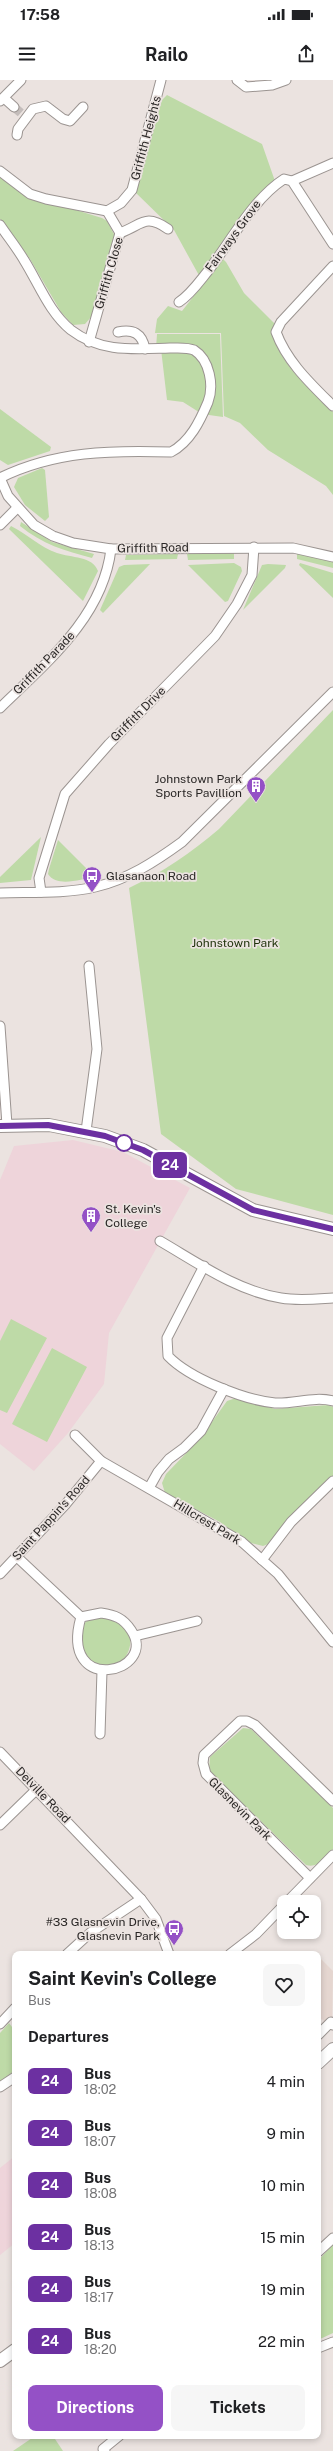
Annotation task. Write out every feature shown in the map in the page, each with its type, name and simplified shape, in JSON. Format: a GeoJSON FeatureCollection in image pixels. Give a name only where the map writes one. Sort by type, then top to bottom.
{"type":"FeatureCollection","features":[{"type":"Feature","properties":{"kind":"street"},"geometry":{"type":"LineString","coordinates":[[14,107],[2,100],[21,80]]}},
{"type":"Feature","properties":{"kind":"street","name":"Griffith Heights"},"geometry":{"type":"LineString","coordinates":[[107,211],[121,203],[132,190],[161,80]]}},
{"type":"Feature","properties":{"kind":"street"},"geometry":{"type":"LineString","coordinates":[[237,80],[246,87],[272,85],[286,80]]}},
{"type":"Feature","properties":{"kind":"street"},"geometry":{"type":"LineString","coordinates":[[17,136],[18,129],[24,116],[33,109],[46,106],[63,119],[70,121],[82,107]]}},
{"type":"Feature","properties":{"kind":"street","name":"Fairways Grove"},"geometry":{"type":"LineString","coordinates":[[179,302],[186,297],[202,279],[264,195],[284,179],[292,181],[333,163]]}},
{"type":"Feature","properties":{"kind":"street"},"geometry":{"type":"LineString","coordinates":[[0,171],[30,194],[46,199],[107,211],[120,233]]}},
{"type":"Feature","properties":{"kind":"street"},"geometry":{"type":"LineString","coordinates":[[292,181],[333,244]]}},
{"type":"Feature","properties":{"kind":"street","name":"Griffith Close"},"geometry":{"type":"LineString","coordinates":[[89,342],[120,233],[147,220],[157,221],[168,229]]}},
{"type":"Feature","properties":{"kind":"street"},"geometry":{"type":"LineString","coordinates":[[0,225],[24,260],[58,317],[71,330],[89,342],[104,347],[144,349],[141,336],[136,332],[126,330],[118,332]]}},
{"type":"Feature","properties":{"kind":"street"},"geometry":{"type":"LineString","coordinates":[[333,266],[281,322],[276,332],[281,345],[297,368],[333,406]]}},
{"type":"Feature","properties":{"kind":"street","name":"Griffith Road"},"geometry":{"type":"LineString","coordinates":[[144,349],[169,348],[194,350],[209,371],[212,392],[204,410],[183,446],[171,452],[71,454],[44,460],[0,478],[8,496],[17,508],[34,525],[53,536],[73,543],[111,549],[254,546],[293,548],[333,557]]}},
{"type":"Feature","properties":{"kind":"street"},"geometry":{"type":"LineString","coordinates":[[0,524],[17,508]]}},
{"type":"Feature","properties":{"kind":"street","name":"Griffith Drive"},"geometry":{"type":"LineString","coordinates":[[41,892],[39,878],[65,794],[109,744],[215,636],[237,604],[252,575],[254,546]]}},
{"type":"Feature","properties":{"kind":"street","name":"Griffith Parade"},"geometry":{"type":"LineString","coordinates":[[0,708],[70,638],[85,617],[108,570],[111,549]]}},
{"type":"Feature","properties":{"kind":"street"},"geometry":{"type":"LineString","coordinates":[[0,893],[94,888],[128,875],[155,862],[182,842],[333,692]]}},
{"type":"Feature","properties":{"kind":"street"},"geometry":{"type":"LineString","coordinates":[[86,1131],[97,1049],[89,966]]}},
{"type":"Feature","properties":{"kind":"street"},"geometry":{"type":"LineString","coordinates":[[0,1026],[3,1126],[48,1125],[86,1131],[143,1150],[253,1210],[333,1229]]}},
{"type":"Feature","properties":{"kind":"street"},"geometry":{"type":"LineString","coordinates":[[160,1241],[204,1266],[252,1289],[281,1298],[333,1298]]}},
{"type":"Feature","properties":{"kind":"street"},"geometry":{"type":"LineString","coordinates":[[204,1266],[167,1338],[166,1346],[168,1356],[178,1367],[224,1389],[274,1403],[318,1399],[333,1401]]}},
{"type":"Feature","properties":{"kind":"street"},"geometry":{"type":"LineString","coordinates":[[149,1488],[158,1472],[169,1459],[184,1448],[201,1431],[224,1389]]}},
{"type":"Feature","properties":{"kind":"street","name":"Hillcrest Park"},"geometry":{"type":"LineString","coordinates":[[75,1435],[101,1461],[236,1539],[278,1574],[333,1642]]}},
{"type":"Feature","properties":{"kind":"street","name":"Saint Pappin's Road"},"geometry":{"type":"LineString","coordinates":[[0,1574],[65,1505],[101,1461]]}},
{"type":"Feature","properties":{"kind":"street"},"geometry":{"type":"LineString","coordinates":[[262,1560],[291,1522],[332,1483]]}},
{"type":"Feature","properties":{"kind":"street"},"geometry":{"type":"LineString","coordinates":[[16,1556],[81,1617]]}},
{"type":"Feature","properties":{"kind":"street"},"geometry":{"type":"LineString","coordinates":[[92,1614],[112,1614],[120,1617],[135,1636],[136,1644],[133,1656],[122,1667],[102,1671],[88,1664],[77,1644],[77,1632],[81,1617],[92,1614]]}},
{"type":"Feature","properties":{"kind":"street"},"geometry":{"type":"LineString","coordinates":[[135,1636],[197,1621]]}},
{"type":"Feature","properties":{"kind":"street"},"geometry":{"type":"LineString","coordinates":[[100,1734],[102,1671]]}},
{"type":"Feature","properties":{"kind":"street","name":"Glasnevin Park"},"geometry":{"type":"LineString","coordinates":[[310,1878],[206,1774],[203,1763],[204,1755],[240,1721],[247,1721],[255,1725],[333,1801]]}},
{"type":"Feature","properties":{"kind":"street","name":"Delville Road"},"geometry":{"type":"LineString","coordinates":[[0,1752],[141,1899],[156,1919],[168,1951]]}},
{"type":"Feature","properties":{"kind":"street"},"geometry":{"type":"LineString","coordinates":[[0,1825],[37,1789]]}},
{"type":"Feature","properties":{"kind":"street"},"geometry":{"type":"LineString","coordinates":[[294,1895],[333,1855]]}},
{"type":"Feature","properties":{"kind":"street"},"geometry":{"type":"LineString","coordinates":[[70,1951],[90,1933],[141,1899]]}},
{"type":"Feature","properties":{"kind":"street"},"geometry":{"type":"LineString","coordinates":[[234,1951],[256,1934],[277,1912]]}},
{"type":"Feature","properties":{"kind":"street"},"geometry":{"type":"LineString","coordinates":[[0,2024],[12,2015]]}},
{"type":"Feature","properties":{"kind":"street"},"geometry":{"type":"LineString","coordinates":[[321,2032],[331,2022],[333,2024]]}},
{"type":"Feature","properties":{"kind":"street"},"geometry":{"type":"LineString","coordinates":[[321,2060],[333,2049]]}},
{"type":"Feature","properties":{"kind":"street"},"geometry":{"type":"LineString","coordinates":[[0,2087],[12,2080]]}},
{"type":"Feature","properties":{"kind":"street"},"geometry":{"type":"LineString","coordinates":[[321,2249],[333,2238]]}},
{"type":"Feature","properties":{"kind":"street"},"geometry":{"type":"LineString","coordinates":[[321,2347],[333,2342]]}},
{"type":"Feature","properties":{"kind":"street"},"geometry":{"type":"LineString","coordinates":[[0,2361],[12,2352]]}},
{"type":"Feature","properties":{"kind":"street"},"geometry":{"type":"LineString","coordinates":[[105,2451],[103,2449],[115,2439]]}},
{"type":"Feature","properties":{"kind":"shaded area"},"geometry":{"type":"Polygon","coordinates":[[[73,1140],[123,1152],[190,1188],[109,1333],[104,1384],[68,1433],[34,1471],[0,1444],[0,1180],[14,1146],[73,1140]]]}},
{"type":"Feature","properties":{"kind":"shaded area"},"geometry":{"type":"Polygon","coordinates":[[[321,1959],[333,1971],[332,2029],[322,2019],[321,2020],[321,1959]]]}},
{"type":"Feature","properties":{"kind":"shaded area"},"geometry":{"type":"Polygon","coordinates":[[[12,2158],[12,2245],[0,2255],[0,2168],[12,2158]]]}},
{"type":"Feature","properties":{"kind":"green space"},"geometry":{"type":"Polygon","coordinates":[[[167,95],[262,144],[276,184],[201,279],[174,230],[135,192],[162,100],[167,95]]]}},
{"type":"Feature","properties":{"kind":"green space"},"geometry":{"type":"Polygon","coordinates":[[[0,176],[43,200],[102,218],[107,221],[115,236],[92,316],[85,324],[73,325],[61,312],[30,259],[0,219],[0,176]]]}},
{"type":"Feature","properties":{"kind":"green space"},"geometry":{"type":"Polygon","coordinates":[[[223,259],[244,293],[275,324],[274,336],[278,348],[285,360],[304,383],[333,412],[333,495],[326,486],[268,450],[240,423],[224,416],[221,333],[155,333],[157,319],[168,306],[182,311],[223,259]]]}},
{"type":"Feature","properties":{"kind":"green space"},"geometry":{"type":"Polygon","coordinates":[[[157,334],[220,334],[223,417],[202,414],[183,402],[167,400],[161,349],[156,348],[157,334]]]}},
{"type":"Feature","properties":{"kind":"green space"},"geometry":{"type":"Polygon","coordinates":[[[0,409],[51,447],[50,451],[8,465],[0,460],[0,409]]]}},
{"type":"Feature","properties":{"kind":"green space"},"geometry":{"type":"Polygon","coordinates":[[[42,468],[45,470],[49,517],[45,521],[25,505],[14,487],[18,478],[42,468]]]}},
{"type":"Feature","properties":{"kind":"green space"},"geometry":{"type":"Polygon","coordinates":[[[21,522],[52,542],[94,554],[92,558],[72,553],[54,546],[28,532],[20,526],[21,522]]]}},
{"type":"Feature","properties":{"kind":"green space"},"geometry":{"type":"Polygon","coordinates":[[[11,526],[39,544],[57,553],[87,560],[95,566],[98,571],[83,601],[9,529],[11,526]]]}},
{"type":"Feature","properties":{"kind":"green space"},"geometry":{"type":"Polygon","coordinates":[[[234,553],[234,559],[188,560],[187,554],[234,553]]]}},
{"type":"Feature","properties":{"kind":"green space"},"geometry":{"type":"Polygon","coordinates":[[[297,553],[333,562],[333,568],[297,559],[297,553]]]}},
{"type":"Feature","properties":{"kind":"green space"},"geometry":{"type":"Polygon","coordinates":[[[178,554],[177,559],[125,560],[126,555],[178,554]]]}},
{"type":"Feature","properties":{"kind":"green space"},"geometry":{"type":"Polygon","coordinates":[[[234,563],[241,567],[242,571],[228,601],[225,602],[188,565],[234,563]]]}},
{"type":"Feature","properties":{"kind":"green space"},"geometry":{"type":"Polygon","coordinates":[[[300,563],[333,573],[333,598],[299,565],[300,563]]]}},
{"type":"Feature","properties":{"kind":"green space"},"geometry":{"type":"Polygon","coordinates":[[[150,564],[103,613],[100,610],[119,567],[124,565],[150,564]]]}},
{"type":"Feature","properties":{"kind":"green space"},"geometry":{"type":"Polygon","coordinates":[[[262,565],[286,565],[285,568],[243,610],[262,565]]]}},
{"type":"Feature","properties":{"kind":"green space","name":"Johnstown Park"},"geometry":{"type":"Polygon","coordinates":[[[333,710],[333,1215],[236,1189],[161,1134],[129,888],[176,862],[219,829],[333,710]]]}},
{"type":"Feature","properties":{"kind":"green space"},"geometry":{"type":"Polygon","coordinates":[[[41,837],[31,880],[0,883],[0,877],[41,837]]]}},
{"type":"Feature","properties":{"kind":"green space"},"geometry":{"type":"Polygon","coordinates":[[[58,840],[95,877],[63,882],[57,881],[48,874],[58,840]]]}},
{"type":"Feature","properties":{"kind":"green space"},"geometry":{"type":"Polygon","coordinates":[[[11,1319],[47,1338],[7,1413],[0,1410],[0,1341],[11,1319]]]}},
{"type":"Feature","properties":{"kind":"green space"},"geometry":{"type":"Polygon","coordinates":[[[52,1348],[87,1367],[47,1442],[12,1424],[52,1348]]]}},
{"type":"Feature","properties":{"kind":"green space"},"geometry":{"type":"Polygon","coordinates":[[[236,1398],[275,1409],[328,1405],[333,1407],[333,1480],[271,1543],[263,1546],[247,1542],[220,1522],[165,1493],[162,1483],[166,1474],[199,1440],[227,1401],[236,1398]]]}},
{"type":"Feature","properties":{"kind":"green space"},"geometry":{"type":"Polygon","coordinates":[[[95,1617],[114,1618],[124,1624],[129,1632],[131,1641],[129,1651],[124,1659],[116,1666],[107,1668],[96,1666],[84,1656],[81,1638],[82,1628],[88,1620],[95,1617]]]}},
{"type":"Feature","properties":{"kind":"green space"},"geometry":{"type":"Polygon","coordinates":[[[243,1728],[251,1729],[333,1808],[333,1849],[318,1864],[310,1866],[306,1865],[209,1771],[210,1757],[243,1728]]]}},
{"type":"Feature","properties":{"kind":"green space"},"geometry":{"type":"Polygon","coordinates":[[[9,2023],[12,2027],[12,2073],[0,2083],[0,2033],[9,2023]]]}},
{"type":"Feature","properties":{"kind":"green space"},"geometry":{"type":"Polygon","coordinates":[[[333,2244],[333,2333],[321,2339],[321,2258],[333,2244]]]}},
{"type":"Feature","properties":{"kind":"green space"},"geometry":{"type":"Polygon","coordinates":[[[31,2439],[55,2439],[63,2451],[13,2451],[31,2439]]]}},
{"type":"Feature","properties":{"kind":"tunnel"},"geometry":{"type":"LineString","coordinates":[[14,107],[22,114]]}},
{"type":"Feature","properties":{"kind":"bus line","name":"24"},"geometry":{"type":"LineString","coordinates":[[0,1126],[24,1124],[48,1125],[86,1131],[105,1136],[143,1150],[222,1195],[253,1210],[266,1215],[333,1229]]}},
{"type":"Feature","properties":{"kind":"place","name":"Johnstown Park Sports Pavillion"},"geometry":{"type":"Point","coordinates":[256,803]}},
{"type":"Feature","properties":{"kind":"place","name":"Glasanaon Road"},"geometry":{"type":"Point","coordinates":[92,893]}},
{"type":"Feature","properties":{"kind":"place","name":"St. Kevin's College"},"geometry":{"type":"Point","coordinates":[91,1233]}},
{"type":"Feature","properties":{"kind":"place","name":"#33 Glasnevin Drive, Glasnevin Park"},"geometry":{"type":"Point","coordinates":[174,1946]}}]}
